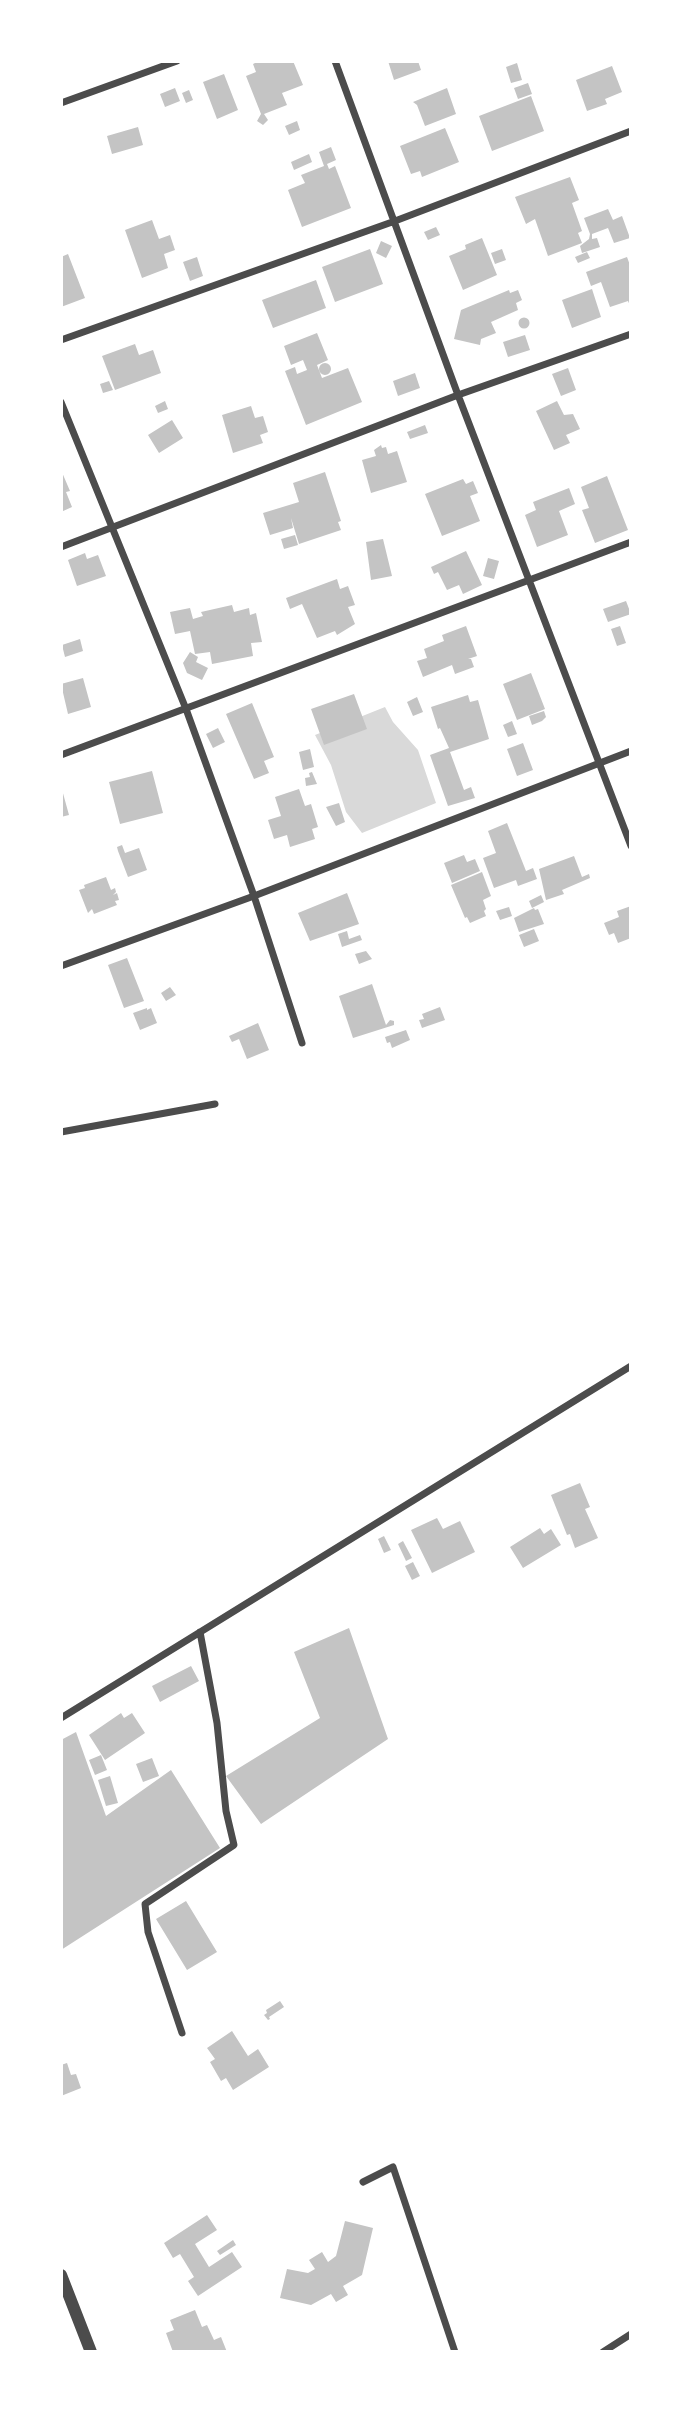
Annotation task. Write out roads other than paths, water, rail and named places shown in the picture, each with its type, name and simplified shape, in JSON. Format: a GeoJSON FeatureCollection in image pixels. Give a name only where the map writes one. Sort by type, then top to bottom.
{"type":"FeatureCollection","features":[{"type":"Feature","properties":{"kind":"street"},"geometry":{"type":"LineString","coordinates":[[61,103],[177,61]]}},
{"type":"Feature","properties":{"kind":"street"},"geometry":{"type":"LineString","coordinates":[[335,61],[458,396],[631,846]]}},
{"type":"Feature","properties":{"kind":"street"},"geometry":{"type":"LineString","coordinates":[[61,340],[395,221],[631,131]]}},
{"type":"Feature","properties":{"kind":"street"},"geometry":{"type":"LineString","coordinates":[[61,547],[458,396],[631,334]]}},
{"type":"Feature","properties":{"kind":"street"},"geometry":{"type":"LineString","coordinates":[[61,402],[186,709],[254,896],[302,1043]]}},
{"type":"Feature","properties":{"kind":"street"},"geometry":{"type":"LineString","coordinates":[[61,755],[631,542]]}},
{"type":"Feature","properties":{"kind":"street"},"geometry":{"type":"LineString","coordinates":[[61,966],[254,896],[631,751]]}},
{"type":"Feature","properties":{"kind":"street"},"geometry":{"type":"LineString","coordinates":[[61,1132],[215,1104]]}},
{"type":"Feature","properties":{"kind":"street"},"geometry":{"type":"LineString","coordinates":[[61,1718],[631,1366]]}},
{"type":"Feature","properties":{"kind":"street"},"geometry":{"type":"LineString","coordinates":[[182,2033],[148,1932],[145,1904],[234,1845],[226,1811],[218,1723],[200,1632]]}},
{"type":"Feature","properties":{"kind":"street"},"geometry":{"type":"LineString","coordinates":[[363,2182],[393,2167],[455,2352]]}},
{"type":"Feature","properties":{"kind":"street"},"geometry":{"type":"LineString","coordinates":[[61,2275],[91,2352]]}},
{"type":"Feature","properties":{"kind":"street"},"geometry":{"type":"LineString","coordinates":[[603,2352],[631,2334]]}}]}
